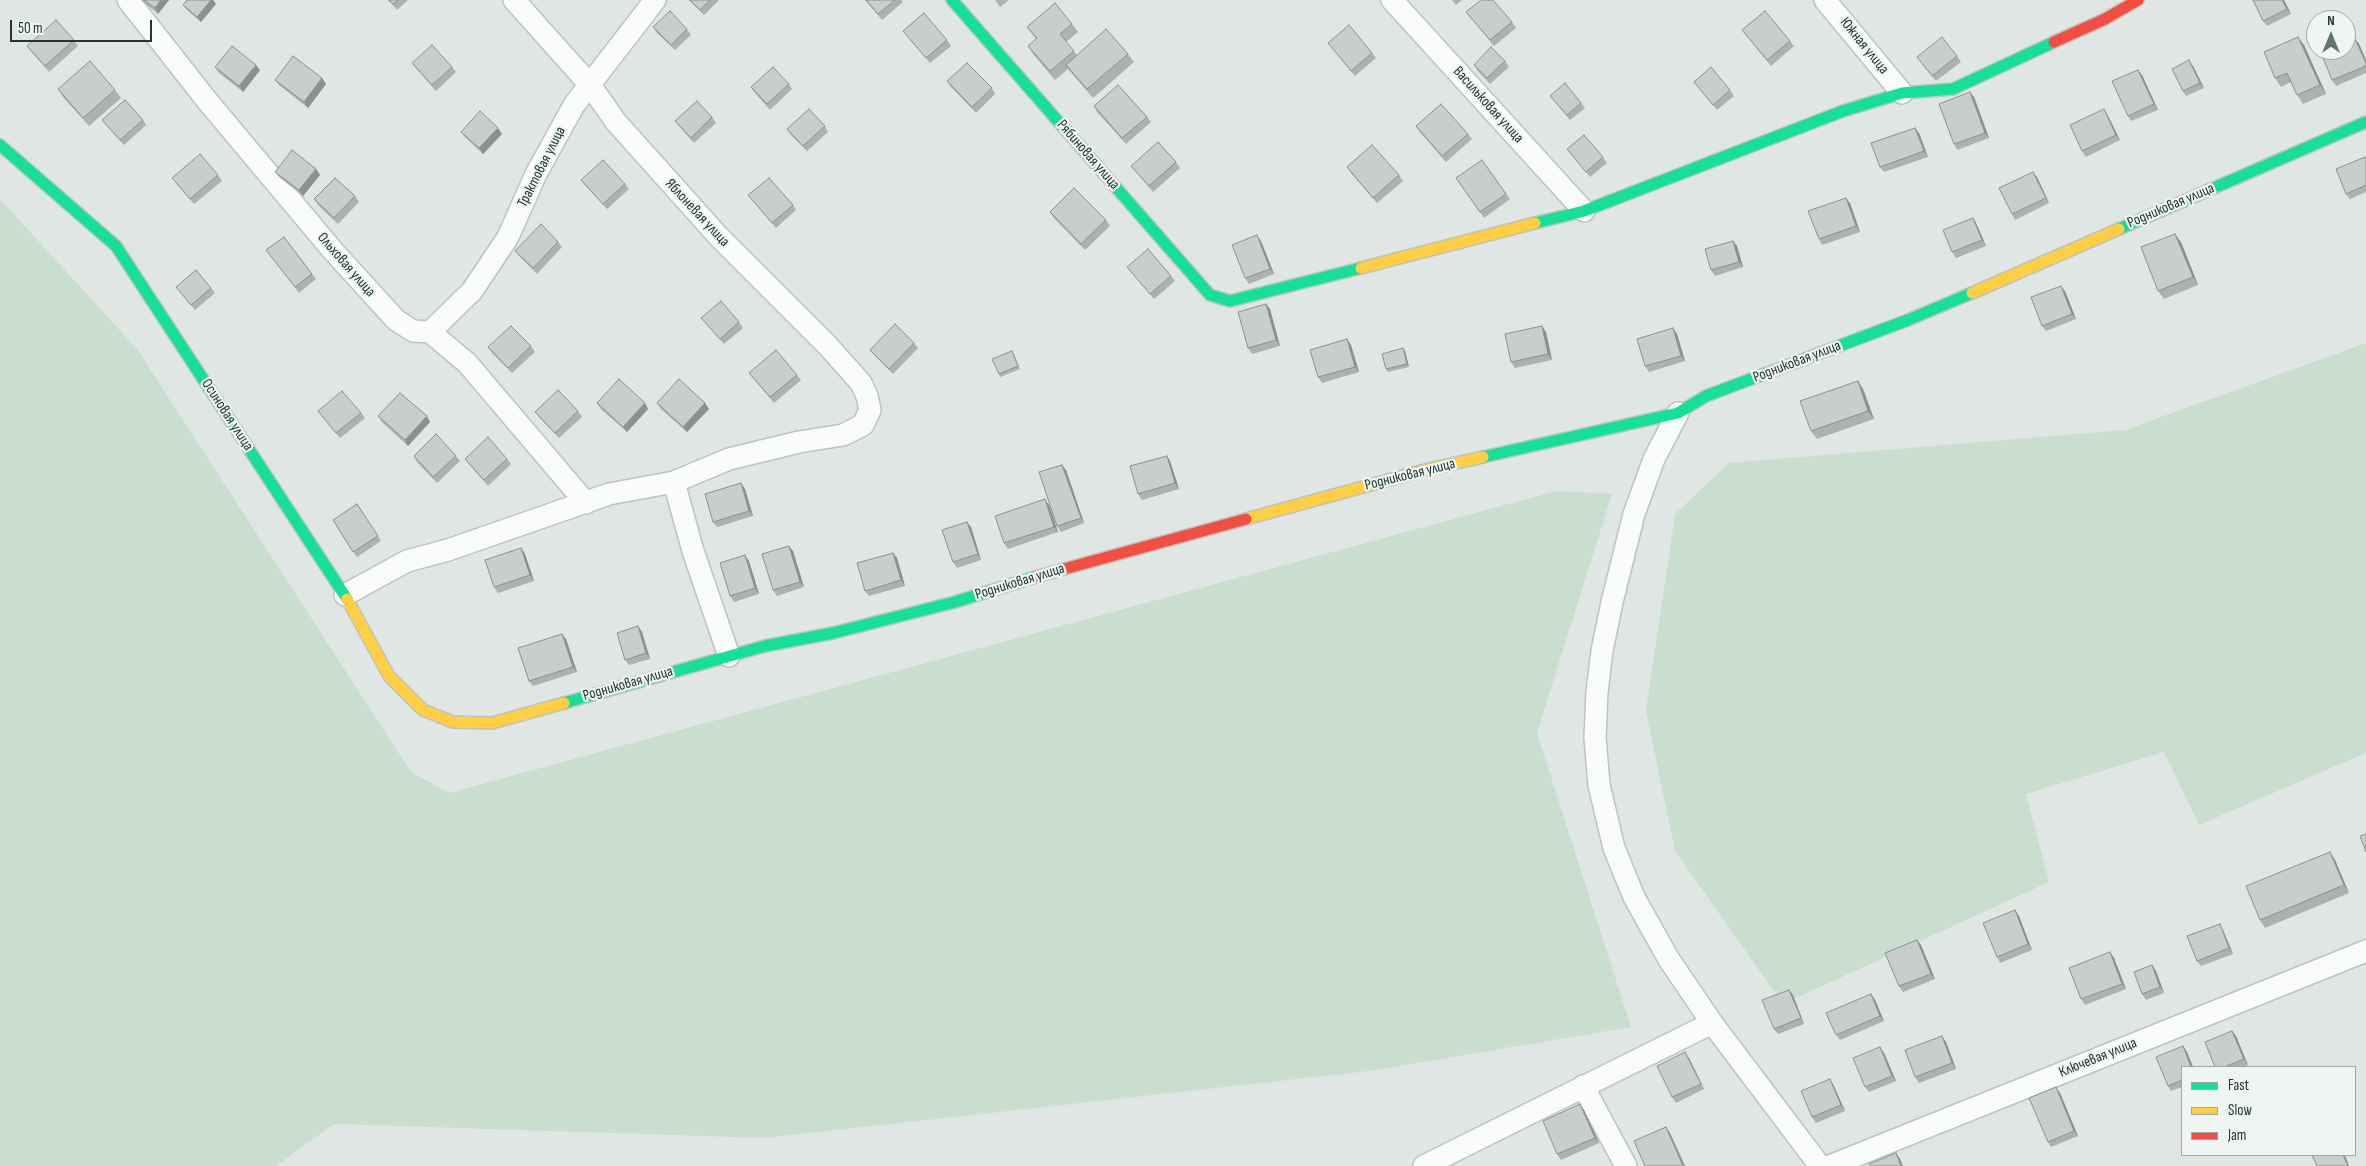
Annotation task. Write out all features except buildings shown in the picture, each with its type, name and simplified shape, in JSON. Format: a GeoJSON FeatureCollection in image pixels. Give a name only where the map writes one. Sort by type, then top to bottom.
{"type":"FeatureCollection","features":[{"type":"Feature","properties":{"kind":"street","name":"Ольховая улица"},"geometry":{"type":"LineString","coordinates":[[128,0],[215,110],[334,252],[396,320],[413,331],[430,332],[467,363],[586,503]]}},
{"type":"Feature","properties":{"kind":"street","name":"Яблоневая улица"},"geometry":{"type":"LineString","coordinates":[[514,0],[590,85],[616,122],[712,230],[828,346],[861,383],[867,396],[870,410],[863,425],[843,435],[799,442],[730,459],[674,482]]}},
{"type":"Feature","properties":{"kind":"street","name":"Трактовая улица"},"geometry":{"type":"LineString","coordinates":[[430,332],[472,291],[508,237],[536,174],[574,105],[655,0]]}},
{"type":"Feature","properties":{"kind":"street","name":"Рябиновая улица"},"geometry":{"type":"LineString","coordinates":[[952,0],[1210,295],[1230,301],[1584,211]]}},
{"type":"Feature","properties":{"kind":"street","name":"Васильковая улица"},"geometry":{"type":"LineString","coordinates":[[1392,0],[1584,211]]}},
{"type":"Feature","properties":{"kind":"street","name":"Южная улица"},"geometry":{"type":"LineString","coordinates":[[1825,0],[1902,93]]}},
{"type":"Feature","properties":{"kind":"street"},"geometry":{"type":"LineString","coordinates":[[1584,211],[1843,111],[1902,93],[1953,89],[2104,19],[2138,0]]}},
{"type":"Feature","properties":{"kind":"street","name":"Родниковая улица"},"geometry":{"type":"LineString","coordinates":[[423,710],[453,722],[492,723],[765,646],[833,634],[955,602],[1070,566],[1425,470],[1678,413],[1706,396],[1908,320],[2366,122]]}},
{"type":"Feature","properties":{"kind":"street","name":"Осиновая улица"},"geometry":{"type":"LineString","coordinates":[[0,145],[116,246],[345,595],[388,676],[423,710]]}},
{"type":"Feature","properties":{"kind":"street"},"geometry":{"type":"LineString","coordinates":[[1678,413],[1654,459],[1634,514],[1612,602],[1602,651],[1595,738],[1599,785],[1614,848],[1634,897],[1668,958],[1712,1023],[1820,1166]]}},
{"type":"Feature","properties":{"kind":"street"},"geometry":{"type":"LineString","coordinates":[[345,595],[407,561],[448,550],[609,494],[674,482],[693,551],[729,656]]}},
{"type":"Feature","properties":{"kind":"street","name":"Ключевая улица"},"geometry":{"type":"LineString","coordinates":[[1830,1166],[2366,951]]}},
{"type":"Feature","properties":{"kind":"street"},"geometry":{"type":"LineString","coordinates":[[1424,1166],[1712,1023]]}},
{"type":"Feature","properties":{"kind":"street"},"geometry":{"type":"LineString","coordinates":[[1583,1086],[1626,1166]]}},
{"type":"Feature","properties":{"kind":"green space"},"geometry":{"type":"Polygon","coordinates":[[[0,199],[137,349],[411,772],[449,793],[1556,491],[1612,494],[1537,733],[1631,1027],[1369,1071],[765,1138],[334,1124],[276,1166],[0,1166],[0,199]]]}},
{"type":"Feature","properties":{"kind":"green space"},"geometry":{"type":"Polygon","coordinates":[[[2366,343],[2366,753],[2199,825],[2164,752],[2026,794],[2049,882],[1783,1004],[1675,851],[1646,711],[1675,514],[1729,463],[2125,430],[2366,343]]]}},
{"type":"Feature","properties":{"kind":"traffic: fast"},"geometry":{"type":"LineString","coordinates":[[952,0],[1210,295],[1230,301],[1361,268]]}},
{"type":"Feature","properties":{"kind":"traffic: fast"},"geometry":{"type":"LineString","coordinates":[[1535,223],[1584,211],[1843,111],[1902,93],[1953,89],[2054,42]]}},
{"type":"Feature","properties":{"kind":"traffic: fast"},"geometry":{"type":"LineString","coordinates":[[2119,229],[2366,122]]}},
{"type":"Feature","properties":{"kind":"traffic: fast"},"geometry":{"type":"LineString","coordinates":[[0,145],[116,246],[347,599]]}},
{"type":"Feature","properties":{"kind":"traffic: fast"},"geometry":{"type":"LineString","coordinates":[[1483,457],[1678,413],[1706,396],[1908,320],[1972,293]]}},
{"type":"Feature","properties":{"kind":"traffic: fast"},"geometry":{"type":"LineString","coordinates":[[564,703],[765,646],[833,633],[955,602],[1035,577]]}},
{"type":"Feature","properties":{"kind":"traffic: slow"},"geometry":{"type":"LineString","coordinates":[[1361,268],[1535,223]]}},
{"type":"Feature","properties":{"kind":"traffic: slow"},"geometry":{"type":"LineString","coordinates":[[1972,293],[2119,229]]}},
{"type":"Feature","properties":{"kind":"traffic: slow"},"geometry":{"type":"LineString","coordinates":[[1246,519],[1425,470],[1483,457]]}},
{"type":"Feature","properties":{"kind":"traffic: slow"},"geometry":{"type":"LineString","coordinates":[[347,599],[389,676],[423,710],[453,722],[492,723],[564,703]]}},
{"type":"Feature","properties":{"kind":"traffic: jam"},"geometry":{"type":"LineString","coordinates":[[2054,42],[2105,19],[2138,0]]}},
{"type":"Feature","properties":{"kind":"traffic: jam"},"geometry":{"type":"LineString","coordinates":[[1035,577],[1246,519]]}}]}
